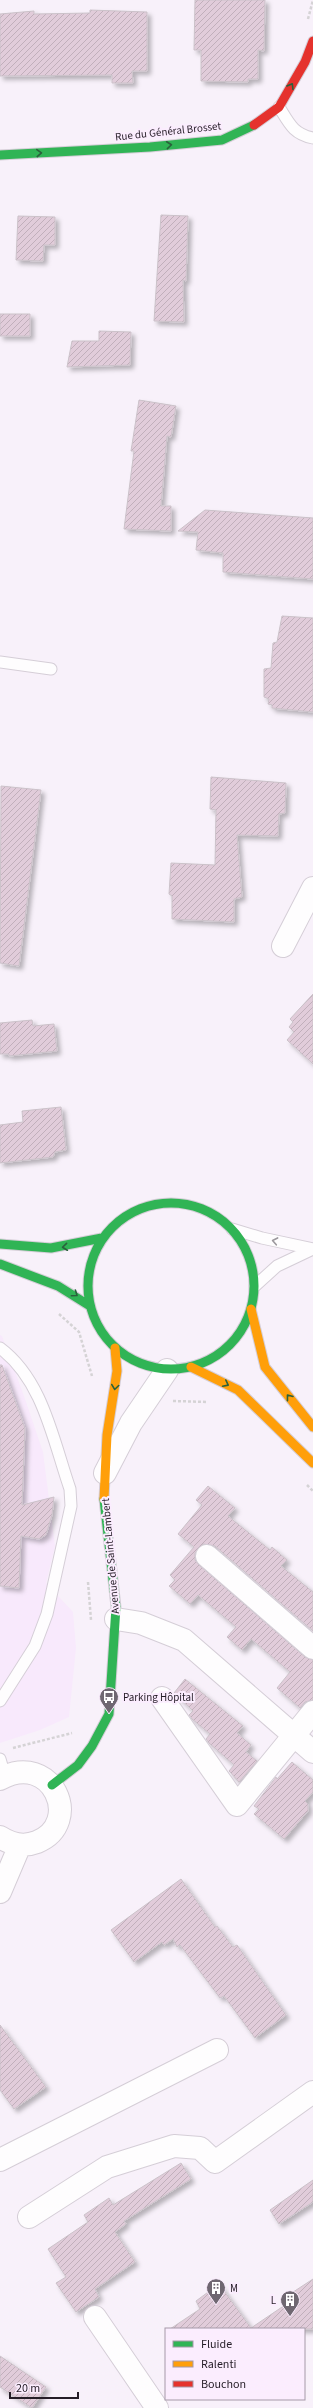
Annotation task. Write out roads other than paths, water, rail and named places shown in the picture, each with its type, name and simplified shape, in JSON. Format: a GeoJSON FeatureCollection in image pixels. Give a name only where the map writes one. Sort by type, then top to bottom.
{"type":"FeatureCollection","features":[{"type":"Feature","properties":{"kind":"main road","name":"Rue du Général Brosset"},"geometry":{"type":"LineString","coordinates":[[0,155],[150,147],[222,140],[252,127],[279,107],[306,62],[313,41]]}},
{"type":"Feature","properties":{"kind":"main road"},"geometry":{"type":"LineString","coordinates":[[165,1202],[184,1203],[202,1208],[218,1217],[232,1229],[249,1256],[255,1286],[251,1309],[243,1329],[229,1346],[212,1359],[191,1367],[167,1370],[148,1367],[131,1359],[116,1348],[99,1329],[90,1306],[87,1289],[89,1270],[94,1253],[102,1238],[115,1224],[130,1213],[147,1206],[165,1202]]}},
{"type":"Feature","properties":{"kind":"main road"},"geometry":{"type":"LineString","coordinates":[[0,1244],[38,1250],[73,1246],[102,1238]]}},
{"type":"Feature","properties":{"kind":"main road"},"geometry":{"type":"LineString","coordinates":[[0,1264],[33,1275],[73,1292],[90,1306]]}},
{"type":"Feature","properties":{"kind":"main road"},"geometry":{"type":"LineString","coordinates":[[251,1309],[265,1367],[313,1428]]}},
{"type":"Feature","properties":{"kind":"main road","name":"Avenue de Saint-Lambert"},"geometry":{"type":"LineString","coordinates":[[52,1785],[78,1765],[92,1746],[109,1714],[116,1608],[104,1508],[107,1435],[117,1371],[116,1348]]}},
{"type":"Feature","properties":{"kind":"main road"},"geometry":{"type":"LineString","coordinates":[[191,1367],[238,1390],[268,1417],[313,1463]]}},
{"type":"Feature","properties":{"kind":"street"},"geometry":{"type":"LineString","coordinates":[[283,946],[313,888]]}},
{"type":"Feature","properties":{"kind":"street","name":"Avenue de Saint-Lambert"},"geometry":{"type":"LineString","coordinates":[[105,1473],[131,1423],[167,1370]]}},
{"type":"Feature","properties":{"kind":"street"},"geometry":{"type":"LineString","coordinates":[[207,1556],[313,1648]]}},
{"type":"Feature","properties":{"kind":"street"},"geometry":{"type":"LineString","coordinates":[[116,1619],[141,1623],[184,1640],[313,1752]]}},
{"type":"Feature","properties":{"kind":"street"},"geometry":{"type":"LineString","coordinates":[[162,1698],[237,1805],[313,1712]]}},
{"type":"Feature","properties":{"kind":"street"},"geometry":{"type":"LineString","coordinates":[[0,1837],[9,1842],[20,1845],[32,1844],[43,1840],[58,1822],[60,1810],[59,1799],[52,1785],[46,1779],[35,1773],[22,1771],[2,1771]]}},
{"type":"Feature","properties":{"kind":"street"},"geometry":{"type":"LineString","coordinates":[[0,1892],[20,1845]]}},
{"type":"Feature","properties":{"kind":"street"},"geometry":{"type":"LineString","coordinates":[[0,2160],[217,2050]]}},
{"type":"Feature","properties":{"kind":"street"},"geometry":{"type":"LineString","coordinates":[[30,2217],[107,2167],[174,2146],[200,2148],[215,2162],[313,2092]]}},
{"type":"Feature","properties":{"kind":"street"},"geometry":{"type":"LineString","coordinates":[[95,2317],[157,2408]]}},
{"type":"Feature","properties":{"kind":"lane"},"geometry":{"type":"LineString","coordinates":[[279,107],[291,126],[301,135],[313,138]]}},
{"type":"Feature","properties":{"kind":"lane"},"geometry":{"type":"LineString","coordinates":[[0,662],[51,669]]}},
{"type":"Feature","properties":{"kind":"lane"},"geometry":{"type":"LineString","coordinates":[[232,1229],[262,1238],[313,1249]]}},
{"type":"Feature","properties":{"kind":"lane"},"geometry":{"type":"LineString","coordinates":[[255,1286],[277,1266],[313,1249]]}},
{"type":"Feature","properties":{"kind":"lane"},"geometry":{"type":"LineString","coordinates":[[0,1348],[19,1363],[30,1380],[70,1489],[71,1506],[48,1614],[36,1646],[0,1701]]}},
{"type":"Feature","properties":{"kind":"place","name":"Parking Hôpital"},"geometry":{"type":"Point","coordinates":[109,1714]}},
{"type":"Feature","properties":{"kind":"place","name":"M"},"geometry":{"type":"Point","coordinates":[216,2305]}},
{"type":"Feature","properties":{"kind":"place","name":"L"},"geometry":{"type":"Point","coordinates":[290,2317]}}]}
